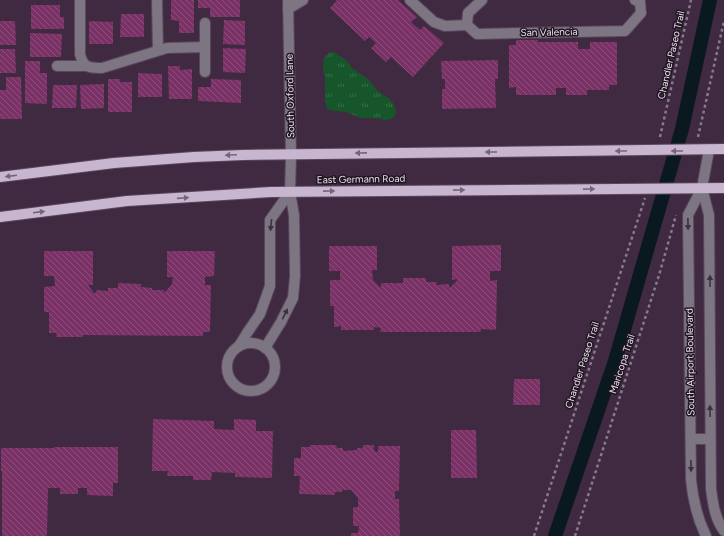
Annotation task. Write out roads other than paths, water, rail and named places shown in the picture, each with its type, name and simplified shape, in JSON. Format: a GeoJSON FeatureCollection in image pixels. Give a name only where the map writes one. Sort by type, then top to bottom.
{"type":"FeatureCollection","features":[{"type":"Feature","properties":{"kind":"main road"},"geometry":{"type":"LineString","coordinates":[[0,177],[114,163],[243,155],[396,152],[724,150]]}},
{"type":"Feature","properties":{"kind":"main road","name":"East Germann Road"},"geometry":{"type":"LineString","coordinates":[[0,217],[127,201],[271,192],[724,188]]}},
{"type":"Feature","properties":{"kind":"street"},"geometry":{"type":"LineString","coordinates":[[80,0],[80,54],[85,66]]}},
{"type":"Feature","properties":{"kind":"street"},"geometry":{"type":"LineString","coordinates":[[157,0],[158,50]]}},
{"type":"Feature","properties":{"kind":"street"},"geometry":{"type":"LineString","coordinates":[[288,4],[303,0]]}},
{"type":"Feature","properties":{"kind":"street"},"geometry":{"type":"LineString","coordinates":[[410,0],[434,22],[445,26],[467,25],[468,13],[482,0]]}},
{"type":"Feature","properties":{"kind":"street","name":"San Valencia"},"geometry":{"type":"LineString","coordinates":[[467,25],[477,34],[625,31],[641,13],[640,2],[635,0]]}},
{"type":"Feature","properties":{"kind":"street","name":"South Oxford Lane"},"geometry":{"type":"LineString","coordinates":[[265,348],[281,322],[293,298],[295,276],[294,215],[290,192],[291,155],[288,4]]}},
{"type":"Feature","properties":{"kind":"street"},"geometry":{"type":"LineString","coordinates":[[205,23],[205,72]]}},
{"type":"Feature","properties":{"kind":"street"},"geometry":{"type":"LineString","coordinates":[[57,66],[85,66],[102,68],[158,50],[168,48],[205,47]]}},
{"type":"Feature","properties":{"kind":"street","name":"South Airport Boulevard"},"geometry":{"type":"LineString","coordinates":[[706,536],[698,518],[693,498],[688,215],[702,188],[709,150]]}},
{"type":"Feature","properties":{"kind":"street","name":"South Airport Boulevard"},"geometry":{"type":"LineString","coordinates":[[702,188],[709,215],[710,489],[714,509],[724,531]]}},
{"type":"Feature","properties":{"kind":"street"},"geometry":{"type":"LineString","coordinates":[[239,346],[253,343],[265,348],[274,361],[275,368],[273,376],[269,383],[262,388],[254,391],[246,391],[232,383],[226,368],[227,361],[230,355],[239,346],[246,333],[260,314],[270,286],[270,220],[290,192]]}},
{"type":"Feature","properties":{"kind":"street"},"geometry":{"type":"LineString","coordinates":[[691,439],[710,439]]}},
{"type":"Feature","properties":{"kind":"waterway"},"geometry":{"type":"LineString","coordinates":[[555,536],[615,361],[682,129],[710,0]]}}]}
